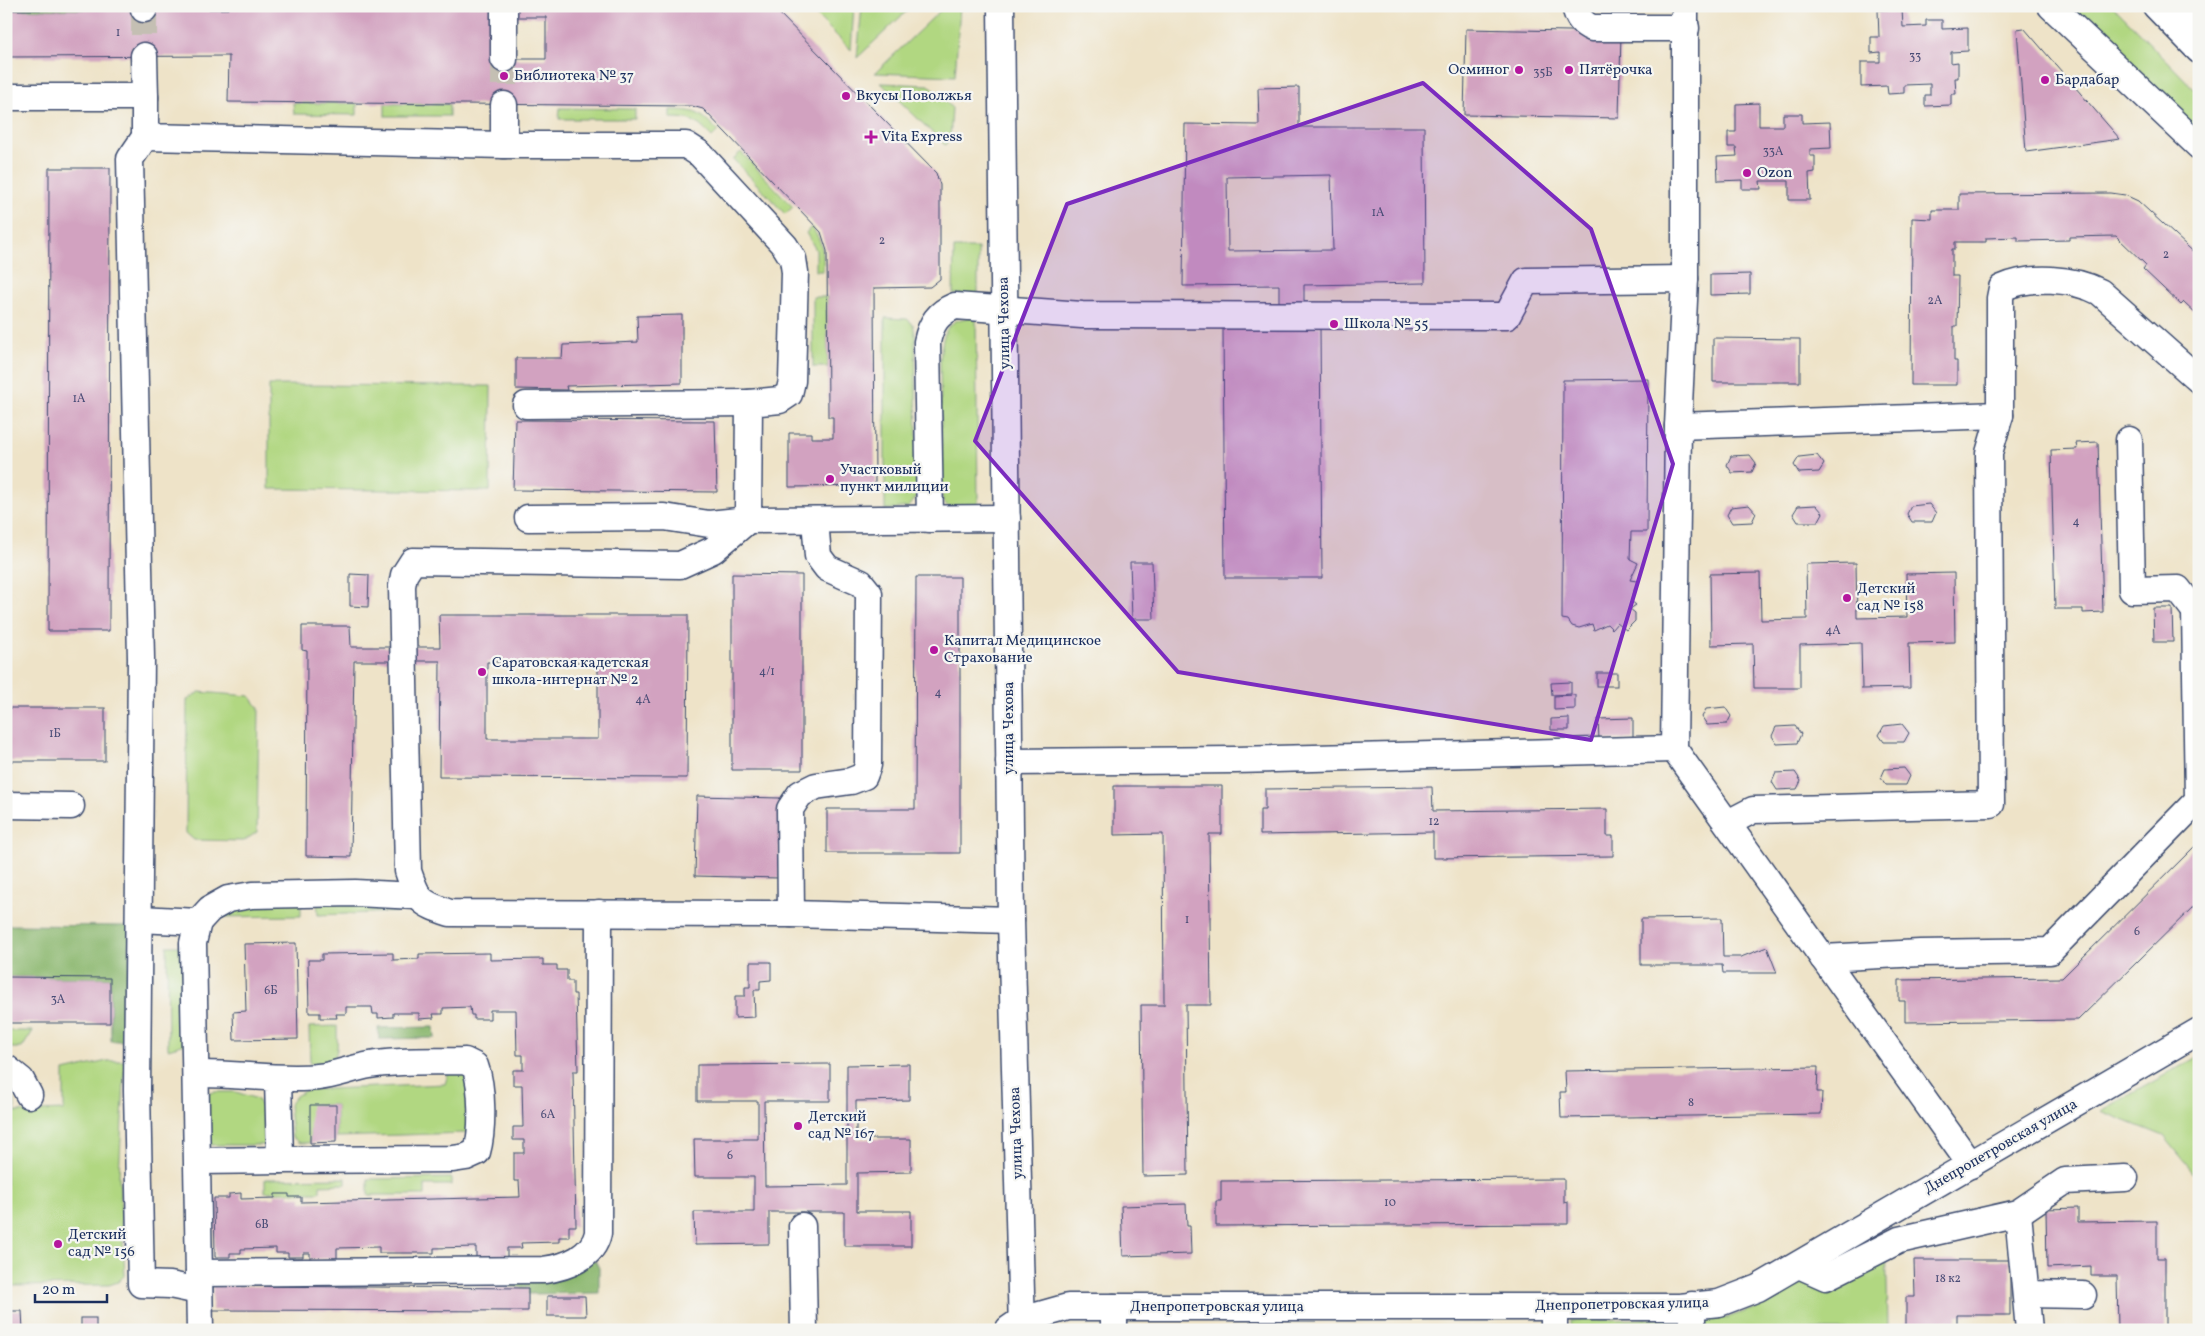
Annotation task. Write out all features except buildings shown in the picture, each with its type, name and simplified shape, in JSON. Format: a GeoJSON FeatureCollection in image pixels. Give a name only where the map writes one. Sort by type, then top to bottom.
{"type":"FeatureCollection","features":[{"type":"Feature","properties":{"kind":"street"},"geometry":{"type":"LineString","coordinates":[[504,6],[504,59]]}},
{"type":"Feature","properties":{"kind":"street","name":"улица Чехова"},"geometry":{"type":"LineString","coordinates":[[1001,6],[1011,920],[1018,1327]]}},
{"type":"Feature","properties":{"kind":"street"},"geometry":{"type":"LineString","coordinates":[[1575,6],[1584,25],[1592,28],[1686,17],[1685,279],[1678,426],[1674,749],[1970,1165]]}},
{"type":"Feature","properties":{"kind":"street"},"geometry":{"type":"LineString","coordinates":[[2051,6],[2199,146]]}},
{"type":"Feature","properties":{"kind":"street"},"geometry":{"type":"LineString","coordinates":[[2156,6],[2199,50]]}},
{"type":"Feature","properties":{"kind":"street"},"geometry":{"type":"LineString","coordinates":[[2170,6],[2199,15]]}},
{"type":"Feature","properties":{"kind":"street"},"geometry":{"type":"LineString","coordinates":[[144,56],[145,137],[130,159],[141,658],[138,1090],[141,1284],[170,1285],[199,1282],[544,1270],[560,1268],[575,1262],[596,1242],[598,1233],[599,913]]}},
{"type":"Feature","properties":{"kind":"street"},"geometry":{"type":"LineString","coordinates":[[6,97],[145,97]]}},
{"type":"Feature","properties":{"kind":"street"},"geometry":{"type":"LineString","coordinates":[[504,104],[504,145]]}},
{"type":"Feature","properties":{"kind":"street"},"geometry":{"type":"LineString","coordinates":[[145,137],[504,145],[671,144],[686,145],[700,154],[785,246],[793,258],[792,381],[789,394],[780,400],[749,403],[526,406]]}},
{"type":"Feature","properties":{"kind":"street"},"geometry":{"type":"LineString","coordinates":[[930,519],[927,342],[930,327],[942,312],[956,306],[1082,315],[1507,316],[1526,280],[1685,279]]}},
{"type":"Feature","properties":{"kind":"street"},"geometry":{"type":"LineString","coordinates":[[1728,824],[1753,810],[1991,804],[1989,453],[2000,415],[2000,298],[2002,288],[2014,283],[2066,280],[2085,284],[2100,292],[2199,380]]}},
{"type":"Feature","properties":{"kind":"street"},"geometry":{"type":"LineString","coordinates":[[416,896],[408,871],[402,586],[404,575],[413,561],[680,565],[714,550],[748,520],[749,403]]}},
{"type":"Feature","properties":{"kind":"street"},"geometry":{"type":"LineString","coordinates":[[1678,426],[2000,415]]}},
{"type":"Feature","properties":{"kind":"street"},"geometry":{"type":"LineString","coordinates":[[1824,958],[1920,953],[2050,951],[2198,800],[2197,611],[2178,589],[2132,590],[2129,440]]}},
{"type":"Feature","properties":{"kind":"street"},"geometry":{"type":"LineString","coordinates":[[528,518],[664,517],[709,524],[748,520],[1007,518]]}},
{"type":"Feature","properties":{"kind":"street"},"geometry":{"type":"LineString","coordinates":[[792,914],[790,809],[800,794],[816,786],[851,781],[864,776],[868,765],[869,593],[861,583],[826,568],[818,556],[816,520]]}},
{"type":"Feature","properties":{"kind":"street"},"geometry":{"type":"LineString","coordinates":[[1009,762],[1235,760],[1674,749]]}},
{"type":"Feature","properties":{"kind":"street"},"geometry":{"type":"LineString","coordinates":[[6,805],[71,806]]}},
{"type":"Feature","properties":{"kind":"street"},"geometry":{"type":"LineString","coordinates":[[200,1330],[193,942],[198,922],[210,910],[228,899],[252,895],[355,893],[416,896],[432,907],[450,913],[792,914],[1011,920]]}},
{"type":"Feature","properties":{"kind":"street"},"geometry":{"type":"LineString","coordinates":[[140,919],[198,922]]}},
{"type":"Feature","properties":{"kind":"street","name":"Днепропетровская улица"},"geometry":{"type":"LineString","coordinates":[[1018,1327],[1068,1307],[1114,1318],[1692,1318],[1719,1303],[1758,1288],[1799,1265],[2199,1031]]}},
{"type":"Feature","properties":{"kind":"street"},"geometry":{"type":"LineString","coordinates":[[196,1074],[222,1073],[278,1079],[340,1074],[370,1065],[465,1061],[475,1066],[479,1077],[480,1140],[477,1152],[466,1158],[198,1161]]}},
{"type":"Feature","properties":{"kind":"street"},"geometry":{"type":"LineString","coordinates":[[6,1068],[21,1080],[29,1095]]}},
{"type":"Feature","properties":{"kind":"street"},"geometry":{"type":"LineString","coordinates":[[278,1079],[280,1160]]}},
{"type":"Feature","properties":{"kind":"street"},"geometry":{"type":"LineString","coordinates":[[1799,1265],[1826,1277],[1899,1240],[2018,1213],[2065,1181],[2125,1178]]}},
{"type":"Feature","properties":{"kind":"street"},"geometry":{"type":"LineString","coordinates":[[2018,1213],[2029,1330]]}},
{"type":"Feature","properties":{"kind":"street"},"geometry":{"type":"LineString","coordinates":[[802,1226],[804,1330]]}},
{"type":"Feature","properties":{"kind":"street"},"geometry":{"type":"LineString","coordinates":[[2026,1294],[2083,1295]]}},
{"type":"Feature","properties":{"kind":"highlighted area"},"geometry":{"type":"Polygon","coordinates":[[[1423,83],[1591,229],[1673,464],[1591,740],[1178,672],[975,441],[1067,204],[1423,83]]]}},
{"type":"Feature","properties":{"kind":"green space"},"geometry":{"type":"Polygon","coordinates":[[[6,6],[135,6],[135,9],[6,10],[6,6]]]}},
{"type":"Feature","properties":{"kind":"green space"},"geometry":{"type":"Polygon","coordinates":[[[807,6],[854,6],[851,50],[807,6]]]}},
{"type":"Feature","properties":{"kind":"green space"},"geometry":{"type":"Polygon","coordinates":[[[862,6],[912,6],[857,58],[862,6]]]}},
{"type":"Feature","properties":{"kind":"green space"},"geometry":{"type":"Polygon","coordinates":[[[945,6],[960,6],[955,76],[875,73],[945,6]]]}},
{"type":"Feature","properties":{"kind":"green space"},"geometry":{"type":"Polygon","coordinates":[[[2068,6],[2113,6],[2199,94],[2199,132],[2068,6]]]}},
{"type":"Feature","properties":{"kind":"green space"},"geometry":{"type":"Polygon","coordinates":[[[881,83],[929,85],[952,108],[950,140],[945,145],[881,83]]]}},
{"type":"Feature","properties":{"kind":"green space"},"geometry":{"type":"Polygon","coordinates":[[[293,103],[357,103],[357,115],[294,114],[293,103]]]}},
{"type":"Feature","properties":{"kind":"green space"},"geometry":{"type":"Polygon","coordinates":[[[385,104],[449,104],[449,116],[385,116],[385,104]]]}},
{"type":"Feature","properties":{"kind":"green space"},"geometry":{"type":"Polygon","coordinates":[[[560,108],[635,109],[635,119],[559,119],[560,108]]]}},
{"type":"Feature","properties":{"kind":"green space"},"geometry":{"type":"Polygon","coordinates":[[[670,110],[697,113],[718,131],[712,137],[694,122],[670,118],[670,110]]]}},
{"type":"Feature","properties":{"kind":"green space"},"geometry":{"type":"Polygon","coordinates":[[[741,152],[793,207],[785,214],[733,159],[741,152]]]}},
{"type":"Feature","properties":{"kind":"green space"},"geometry":{"type":"Polygon","coordinates":[[[811,227],[818,237],[822,248],[823,271],[816,271],[816,250],[806,233],[811,227]]]}},
{"type":"Feature","properties":{"kind":"green space"},"geometry":{"type":"Polygon","coordinates":[[[954,248],[978,248],[978,295],[953,294],[954,248]]]}},
{"type":"Feature","properties":{"kind":"green space"},"geometry":{"type":"Polygon","coordinates":[[[813,297],[827,297],[828,367],[813,367],[813,297]]]}},
{"type":"Feature","properties":{"kind":"green space"},"geometry":{"type":"Polygon","coordinates":[[[976,317],[978,503],[975,507],[949,507],[943,502],[942,496],[941,350],[945,334],[952,324],[958,320],[976,317]]]}},
{"type":"Feature","properties":{"kind":"green space"},"geometry":{"type":"Polygon","coordinates":[[[885,318],[907,319],[913,324],[915,334],[918,495],[909,507],[885,510],[885,318]]]}},
{"type":"Feature","properties":{"kind":"green space"},"geometry":{"type":"Polygon","coordinates":[[[269,385],[491,386],[490,491],[269,489],[269,385]]]}},
{"type":"Feature","properties":{"kind":"green space"},"geometry":{"type":"Polygon","coordinates":[[[199,692],[250,696],[259,708],[257,832],[244,841],[194,840],[186,833],[187,700],[199,692]]]}},
{"type":"Feature","properties":{"kind":"green space"},"geometry":{"type":"Polygon","coordinates":[[[301,900],[301,916],[214,917],[223,910],[301,900]]]}},
{"type":"Feature","properties":{"kind":"green space"},"geometry":{"type":"Polygon","coordinates":[[[317,900],[372,903],[400,912],[318,915],[317,900]]]}},
{"type":"Feature","properties":{"kind":"green space"},"geometry":{"type":"Polygon","coordinates":[[[6,925],[130,926],[129,1041],[111,1041],[110,978],[6,977],[6,925]]]}},
{"type":"Feature","properties":{"kind":"green space"},"geometry":{"type":"Polygon","coordinates":[[[167,946],[184,946],[186,1044],[168,1049],[167,946]]]}},
{"type":"Feature","properties":{"kind":"green space"},"geometry":{"type":"Polygon","coordinates":[[[337,1026],[336,1055],[328,1061],[310,1064],[309,1027],[337,1026]]]}},
{"type":"Feature","properties":{"kind":"green space"},"geometry":{"type":"Polygon","coordinates":[[[434,1027],[435,1038],[379,1039],[378,1028],[434,1027]]]}},
{"type":"Feature","properties":{"kind":"green space"},"geometry":{"type":"Polygon","coordinates":[[[6,1031],[33,1031],[22,1048],[6,1048],[6,1031]]]}},
{"type":"Feature","properties":{"kind":"green space"},"geometry":{"type":"Polygon","coordinates":[[[2199,1056],[2199,1179],[2164,1136],[2101,1111],[2199,1056]]]}},
{"type":"Feature","properties":{"kind":"green space"},"geometry":{"type":"Polygon","coordinates":[[[107,1061],[125,1061],[119,1176],[125,1275],[118,1282],[109,1285],[6,1286],[6,1079],[14,1089],[15,1112],[64,1110],[64,1071],[107,1061]]]}},
{"type":"Feature","properties":{"kind":"green space"},"geometry":{"type":"Polygon","coordinates":[[[449,1071],[467,1074],[469,1130],[466,1133],[336,1137],[336,1105],[311,1105],[310,1143],[300,1143],[292,1137],[289,1105],[296,1096],[306,1090],[445,1084],[449,1071]]]}},
{"type":"Feature","properties":{"kind":"green space"},"geometry":{"type":"Polygon","coordinates":[[[214,1092],[236,1092],[257,1099],[269,1121],[272,1145],[210,1145],[206,1143],[208,1094],[214,1092]]]}},
{"type":"Feature","properties":{"kind":"green space"},"geometry":{"type":"Polygon","coordinates":[[[346,1178],[346,1184],[320,1185],[320,1192],[265,1192],[265,1179],[346,1178]]]}},
{"type":"Feature","properties":{"kind":"green space"},"geometry":{"type":"Polygon","coordinates":[[[452,1178],[452,1185],[425,1185],[425,1195],[368,1195],[368,1179],[452,1178]]]}},
{"type":"Feature","properties":{"kind":"green space"},"geometry":{"type":"Polygon","coordinates":[[[1886,1235],[1888,1330],[1571,1330],[1571,1320],[1725,1318],[1760,1307],[1886,1235]]]}},
{"type":"Feature","properties":{"kind":"green space"},"geometry":{"type":"Polygon","coordinates":[[[595,1260],[599,1268],[599,1293],[528,1294],[528,1288],[507,1288],[525,1274],[595,1260]]]}},
{"type":"Feature","properties":{"kind":"tunnel"},"geometry":{"type":"LineString","coordinates":[[144,9],[144,56]]}},
{"type":"Feature","properties":{"kind":"tunnel"},"geometry":{"type":"LineString","coordinates":[[504,59],[504,105]]}},
{"type":"Feature","properties":{"kind":"place","name":"Осминог"},"geometry":{"type":"Point","coordinates":[1519,70]}},
{"type":"Feature","properties":{"kind":"place","name":"Пятёрочка"},"geometry":{"type":"Point","coordinates":[1569,70]}},
{"type":"Feature","properties":{"kind":"place","name":"Библиотека № 37"},"geometry":{"type":"Point","coordinates":[504,76]}},
{"type":"Feature","properties":{"kind":"place","name":"Бардабар"},"geometry":{"type":"Point","coordinates":[2045,80]}},
{"type":"Feature","properties":{"kind":"place","name":"Вкусы Поволжья"},"geometry":{"type":"Point","coordinates":[846,96]}},
{"type":"Feature","properties":{"kind":"place","name":"Vita Express"},"geometry":{"type":"Point","coordinates":[871,137]}},
{"type":"Feature","properties":{"kind":"place","name":"Ozon"},"geometry":{"type":"Point","coordinates":[1747,173]}},
{"type":"Feature","properties":{"kind":"place","name":"Школа № 55"},"geometry":{"type":"Point","coordinates":[1334,324]}},
{"type":"Feature","properties":{"kind":"place","name":"Участковый пункт милиции"},"geometry":{"type":"Point","coordinates":[830,479]}},
{"type":"Feature","properties":{"kind":"place","name":"Детский сад № 158"},"geometry":{"type":"Point","coordinates":[1847,598]}},
{"type":"Feature","properties":{"kind":"place","name":"Капитал Медицинское Страхование"},"geometry":{"type":"Point","coordinates":[934,650]}},
{"type":"Feature","properties":{"kind":"place","name":"Саратовская кадетская школа-интернат № 2"},"geometry":{"type":"Point","coordinates":[482,672]}},
{"type":"Feature","properties":{"kind":"place","name":"Детский сад № 167"},"geometry":{"type":"Point","coordinates":[798,1126]}},
{"type":"Feature","properties":{"kind":"place","name":"Детский сад № 156"},"geometry":{"type":"Point","coordinates":[58,1244]}}]}
